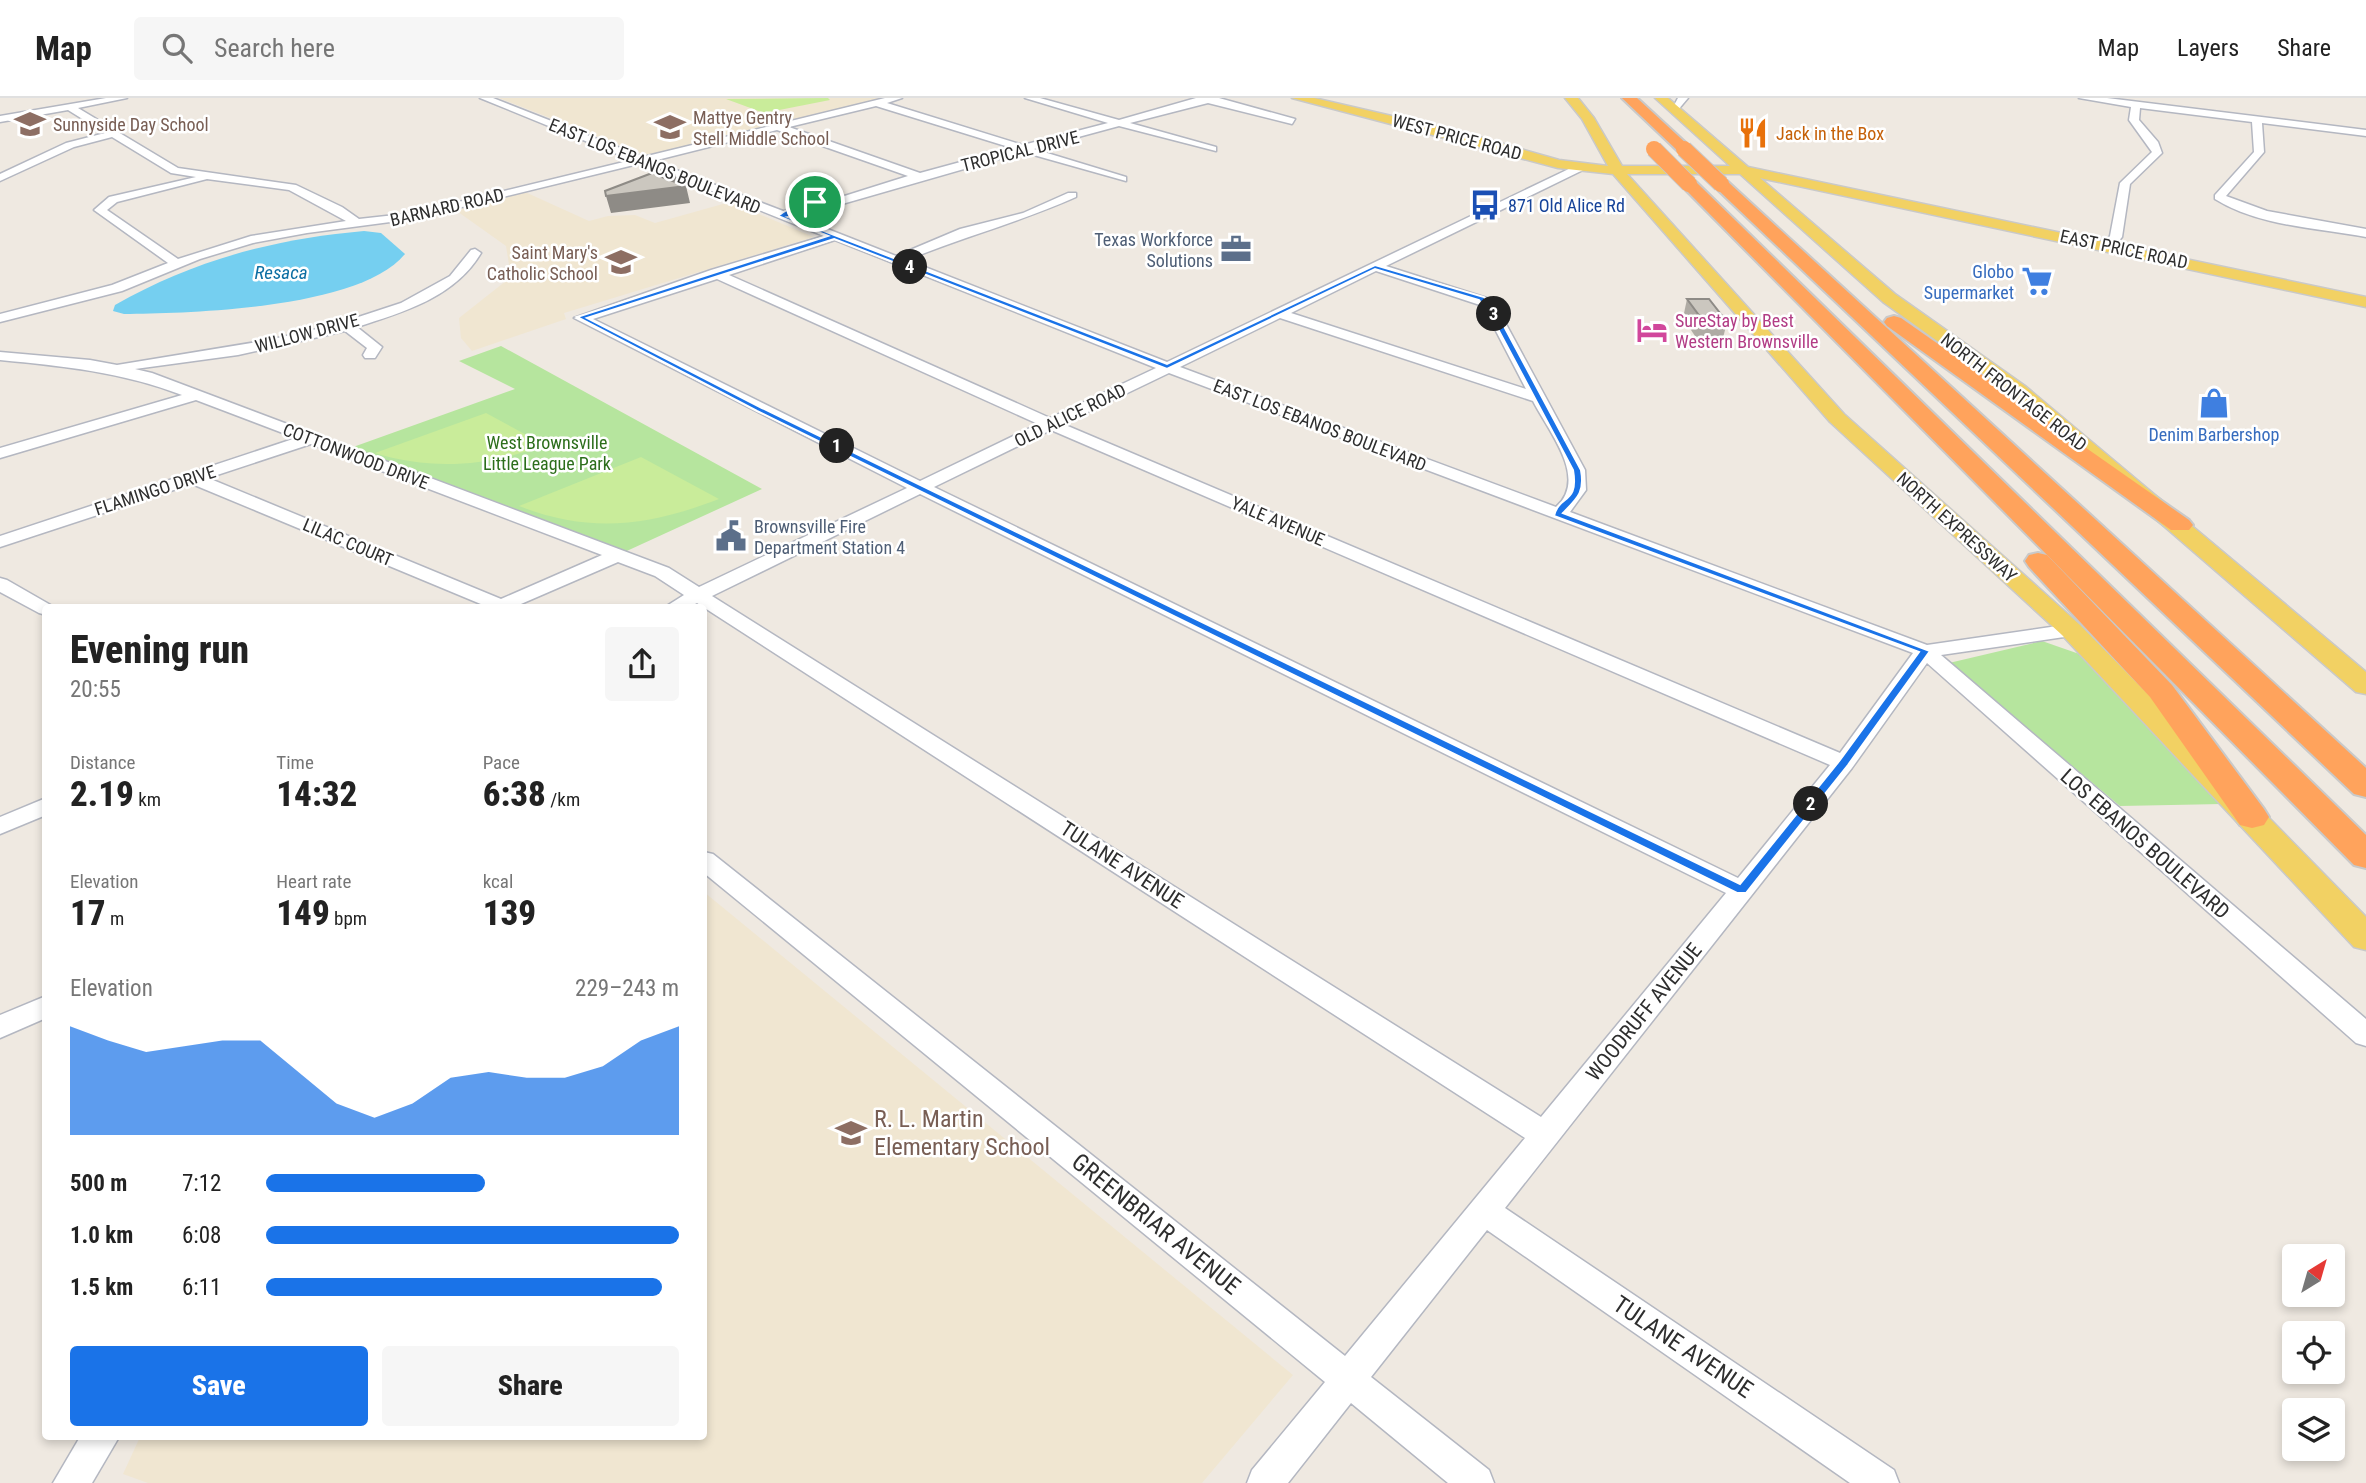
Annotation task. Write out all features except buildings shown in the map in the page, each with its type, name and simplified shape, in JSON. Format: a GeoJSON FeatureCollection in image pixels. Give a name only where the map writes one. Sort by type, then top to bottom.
{"type":"FeatureCollection","features":[{"type":"Feature","properties":{"kind":"highway"},"geometry":{"type":"LineString","coordinates":[[1629,98],[2366,786]]}},
{"type":"Feature","properties":{"kind":"highway"},"geometry":{"type":"LineString","coordinates":[[1632,162],[1689,184],[2366,856]]}},
{"type":"Feature","properties":{"kind":"highway"},"geometry":{"type":"LineString","coordinates":[[1769,230],[2180,525]]}},
{"type":"Feature","properties":{"kind":"highway"},"geometry":{"type":"LineString","coordinates":[[1859,352],[2002,522],[2161,691],[2252,817]]}},
{"type":"Feature","properties":{"kind":"main road","name":"WEST PRICE ROAD"},"geometry":{"type":"LineString","coordinates":[[1298,98],[1579,167],[1632,162]]}},
{"type":"Feature","properties":{"kind":"main road"},"geometry":{"type":"LineString","coordinates":[[1571,98],[1588,118],[1601,142],[1632,162],[1643,178],[1719,176],[1746,182],[1768,191]]}},
{"type":"Feature","properties":{"kind":"main road","name":"NORTH FRONTAGE ROAD"},"geometry":{"type":"LineString","coordinates":[[1661,98],[1889,298],[2018,390],[2180,525],[2366,686]]}},
{"type":"Feature","properties":{"kind":"main road"},"geometry":{"type":"LineString","coordinates":[[1460,136],[1571,159],[1632,162]]}},
{"type":"Feature","properties":{"kind":"main road"},"geometry":{"type":"LineString","coordinates":[[1579,167],[1701,155],[1730,158]]}},
{"type":"Feature","properties":{"kind":"main road","name":"EAST PRICE ROAD"},"geometry":{"type":"LineString","coordinates":[[1632,162],[1730,158],[1882,197]]}},
{"type":"Feature","properties":{"kind":"main road","name":"EAST PRICE ROAD"},"geometry":{"type":"LineString","coordinates":[[1730,158],[1882,197],[2365,300]]}},
{"type":"Feature","properties":{"kind":"main road","name":"NORTH EXPRESSWAY"},"geometry":{"type":"LineString","coordinates":[[1632,162],[1837,418],[2071,630],[2366,938]]}},
{"type":"Feature","properties":{"kind":"street"},"geometry":{"type":"LineString","coordinates":[[0,120],[122,98]]}},
{"type":"Feature","properties":{"kind":"street","name":"EAST LOS EBANOS BOULEVARD"},"geometry":{"type":"LineString","coordinates":[[485,98],[1167,367],[1925,651]]}},
{"type":"Feature","properties":{"kind":"street","name":"BARNARD ROAD"},"geometry":{"type":"LineString","coordinates":[[0,318],[117,288],[177,264],[270,236],[413,216],[897,98]]}},
{"type":"Feature","properties":{"kind":"street"},"geometry":{"type":"LineString","coordinates":[[1030,98],[1212,149]]}},
{"type":"Feature","properties":{"kind":"street"},"geometry":{"type":"LineString","coordinates":[[1674,109],[1684,98]]}},
{"type":"Feature","properties":{"kind":"street"},"geometry":{"type":"LineString","coordinates":[[2084,98],[2366,133]]}},
{"type":"Feature","properties":{"kind":"street"},"geometry":{"type":"LineString","coordinates":[[1208,99],[1292,121]]}},
{"type":"Feature","properties":{"kind":"street","name":"TROPICAL DRIVE"},"geometry":{"type":"LineString","coordinates":[[785,215],[801,213],[919,176],[1125,124],[1208,99]]}},
{"type":"Feature","properties":{"kind":"street"},"geometry":{"type":"LineString","coordinates":[[876,103],[1122,179]]}},
{"type":"Feature","properties":{"kind":"street"},"geometry":{"type":"LineString","coordinates":[[2108,246],[2116,237],[2125,183],[2157,153],[2154,144],[2134,120],[2136,106]]}},
{"type":"Feature","properties":{"kind":"street"},"geometry":{"type":"LineString","coordinates":[[69,107],[168,168],[296,189],[338,209],[359,225]]}},
{"type":"Feature","properties":{"kind":"street"},"geometry":{"type":"LineString","coordinates":[[2257,120],[2259,152],[2219,197],[2229,204],[2251,210],[2366,233]]}},
{"type":"Feature","properties":{"kind":"street"},"geometry":{"type":"LineString","coordinates":[[778,127],[919,176]]}},
{"type":"Feature","properties":{"kind":"street"},"geometry":{"type":"LineString","coordinates":[[0,178],[70,145],[114,134]]}},
{"type":"Feature","properties":{"kind":"street","name":"OLD ALICE ROAD"},"geometry":{"type":"LineString","coordinates":[[680,604],[1579,167]]}},
{"type":"Feature","properties":{"kind":"street"},"geometry":{"type":"LineString","coordinates":[[177,264],[107,217],[100,210],[101,206],[124,196],[212,177]]}},
{"type":"Feature","properties":{"kind":"street"},"geometry":{"type":"LineString","coordinates":[[893,261],[964,232],[1027,215],[1072,195]]}},
{"type":"Feature","properties":{"kind":"street"},"geometry":{"type":"LineString","coordinates":[[834,237],[581,317],[760,409],[1742,890]]}},
{"type":"Feature","properties":{"kind":"street","name":"WILLOW DRIVE"},"geometry":{"type":"LineString","coordinates":[[119,369],[154,361],[253,348],[345,324],[439,290],[463,272],[474,253]]}},
{"type":"Feature","properties":{"kind":"street"},"geometry":{"type":"LineString","coordinates":[[1375,267],[1471,295],[1488,303],[1580,479],[1577,494],[1557,514]]}},
{"type":"Feature","properties":{"kind":"street","name":"YALE AVENUE"},"geometry":{"type":"LineString","coordinates":[[715,273],[1050,424],[1844,763]]}},
{"type":"Feature","properties":{"kind":"street"},"geometry":{"type":"LineString","coordinates":[[1278,313],[1539,398]]}},
{"type":"Feature","properties":{"kind":"street"},"geometry":{"type":"LineString","coordinates":[[345,324],[376,347],[370,355]]}},
{"type":"Feature","properties":{"kind":"street","name":"COTTONWOOD DRIVE"},"geometry":{"type":"LineString","coordinates":[[0,356],[119,369],[197,395],[662,572],[700,595]]}},
{"type":"Feature","properties":{"kind":"street"},"geometry":{"type":"LineString","coordinates":[[0,453],[197,395]]}},
{"type":"Feature","properties":{"kind":"street","name":"FLAMINGO DRIVE"},"geometry":{"type":"LineString","coordinates":[[0,542],[310,439]]}},
{"type":"Feature","properties":{"kind":"street","name":"LILAC COURT"},"geometry":{"type":"LineString","coordinates":[[193,478],[494,604]]}},
{"type":"Feature","properties":{"kind":"street"},"geometry":{"type":"LineString","coordinates":[[508,604],[618,555]]}},
{"type":"Feature","properties":{"kind":"street"},"geometry":{"type":"LineString","coordinates":[[0,584],[42,607]]}},
{"type":"Feature","properties":{"kind":"street","name":"TULANE AVENUE"},"geometry":{"type":"LineString","coordinates":[[700,595],[1545,1135]]}},
{"type":"Feature","properties":{"kind":"street"},"geometry":{"type":"LineString","coordinates":[[1925,651],[2071,630]]}},
{"type":"Feature","properties":{"kind":"street","name":"WOODRUFF AVENUE"},"geometry":{"type":"LineString","coordinates":[[1265,1483],[1844,763],[1925,651]]}},
{"type":"Feature","properties":{"kind":"street","name":"LOS EBANOS BOULEVARD"},"geometry":{"type":"LineString","coordinates":[[1925,651],[2323,1001],[2366,1035]]}},
{"type":"Feature","properties":{"kind":"street"},"geometry":{"type":"LineString","coordinates":[[0,826],[42,808]]}},
{"type":"Feature","properties":{"kind":"street","name":"GREENBRIAR AVENUE"},"geometry":{"type":"LineString","coordinates":[[707,862],[1476,1483]]}},
{"type":"Feature","properties":{"kind":"street"},"geometry":{"type":"LineString","coordinates":[[0,1027],[42,1008]]}},
{"type":"Feature","properties":{"kind":"street","name":"TULANE AVENUE"},"geometry":{"type":"LineString","coordinates":[[1484,1211],[1881,1483]]}},
{"type":"Feature","properties":{"kind":"street"},"geometry":{"type":"LineString","coordinates":[[71,1483],[99,1440]]}},
{"type":"Feature","properties":{"kind":"shaded area","name":"Mattye Gentry Stell Middle School"},"geometry":{"type":"Polygon","coordinates":[[[499,98],[885,98],[648,156],[499,98]]]}},
{"type":"Feature","properties":{"kind":"shaded area","name":"Saint Mary's Catholic School"},"geometry":{"type":"Polygon","coordinates":[[[525,192],[589,221],[608,216],[635,215],[655,223],[730,202],[814,237],[564,313],[566,319],[472,351],[461,338],[459,318],[511,277],[506,246],[454,209],[525,192]]]}},
{"type":"Feature","properties":{"kind":"shaded area","name":"R. L. Martin Elementary School"},"geometry":{"type":"Polygon","coordinates":[[[707,894],[1293,1375],[1202,1483],[148,1483],[123,1474],[139,1440],[707,1440],[707,894]]]}},
{"type":"Feature","properties":{"kind":"green space"},"geometry":{"type":"Polygon","coordinates":[[[726,99],[830,100],[764,113],[726,99]]]}},
{"type":"Feature","properties":{"kind":"green space","name":"West Brownsville Little League Park"},"geometry":{"type":"Polygon","coordinates":[[[501,346],[762,489],[618,555],[342,451],[515,389],[459,361],[501,346]]]}},
{"type":"Feature","properties":{"kind":"green space"},"geometry":{"type":"Polygon","coordinates":[[[486,413],[545,445],[503,458],[461,464],[418,462],[375,453],[486,413]]]}},
{"type":"Feature","properties":{"kind":"green space"},"geometry":{"type":"Polygon","coordinates":[[[641,457],[719,499],[668,515],[619,523],[570,521],[519,506],[641,457]]]}},
{"type":"Feature","properties":{"kind":"green space"},"geometry":{"type":"Polygon","coordinates":[[[2042,641],[2085,656],[2222,804],[2120,806],[1949,663],[2042,641]]]}},
{"type":"Feature","properties":{"kind":"water","name":"Resaca"},"geometry":{"type":"Polygon","coordinates":[[[364,231],[381,233],[405,254],[383,272],[352,286],[314,297],[230,309],[124,314],[113,311],[115,305],[145,289],[235,254],[298,240],[364,231]]]}},
{"type":"Feature","properties":{"kind":"place","name":"Sunnyside Day School"},"geometry":{"type":"Point","coordinates":[30,124]}},
{"type":"Feature","properties":{"kind":"place","name":"Mattye Gentry Stell Middle School"},"geometry":{"type":"Point","coordinates":[670,127]}},
{"type":"Feature","properties":{"kind":"place","name":"Jack in the Box"},"geometry":{"type":"Point","coordinates":[1753,133]}},
{"type":"Feature","properties":{"kind":"place","name":"871 Old Alice Rd"},"geometry":{"type":"Point","coordinates":[1485,205]}},
{"type":"Feature","properties":{"kind":"place","name":"Texas Workforce Solutions"},"geometry":{"type":"Point","coordinates":[1236,249]}},
{"type":"Feature","properties":{"kind":"place","name":"Saint Mary's Catholic School"},"geometry":{"type":"Point","coordinates":[621,262]}},
{"type":"Feature","properties":{"kind":"place","name":"Globo Supermarket"},"geometry":{"type":"Point","coordinates":[2037,281]}},
{"type":"Feature","properties":{"kind":"place","name":"SureStay by Best Western Brownsville"},"geometry":{"type":"Point","coordinates":[1652,330]}},
{"type":"Feature","properties":{"kind":"place","name":"Denim Barbershop"},"geometry":{"type":"Point","coordinates":[2214,403]}},
{"type":"Feature","properties":{"kind":"place","name":"Brownsville Fire Department Station 4"},"geometry":{"type":"Point","coordinates":[731,536]}},
{"type":"Feature","properties":{"kind":"place","name":"R. L. Martin Elementary School"},"geometry":{"type":"Point","coordinates":[851,1133]}},
{"type":"Feature","properties":{"kind":"route"},"geometry":{"type":"LineString","coordinates":[[815,202],[791,209],[788,214],[781,216],[834,237],[600,309],[582,315],[582,320],[1742,890],[1844,763],[1925,651],[1557,514],[1577,494],[1580,487],[1577,470],[1488,303],[1481,299],[1375,267],[1167,367],[781,216],[801,213],[831,202],[815,202]]}}]}
